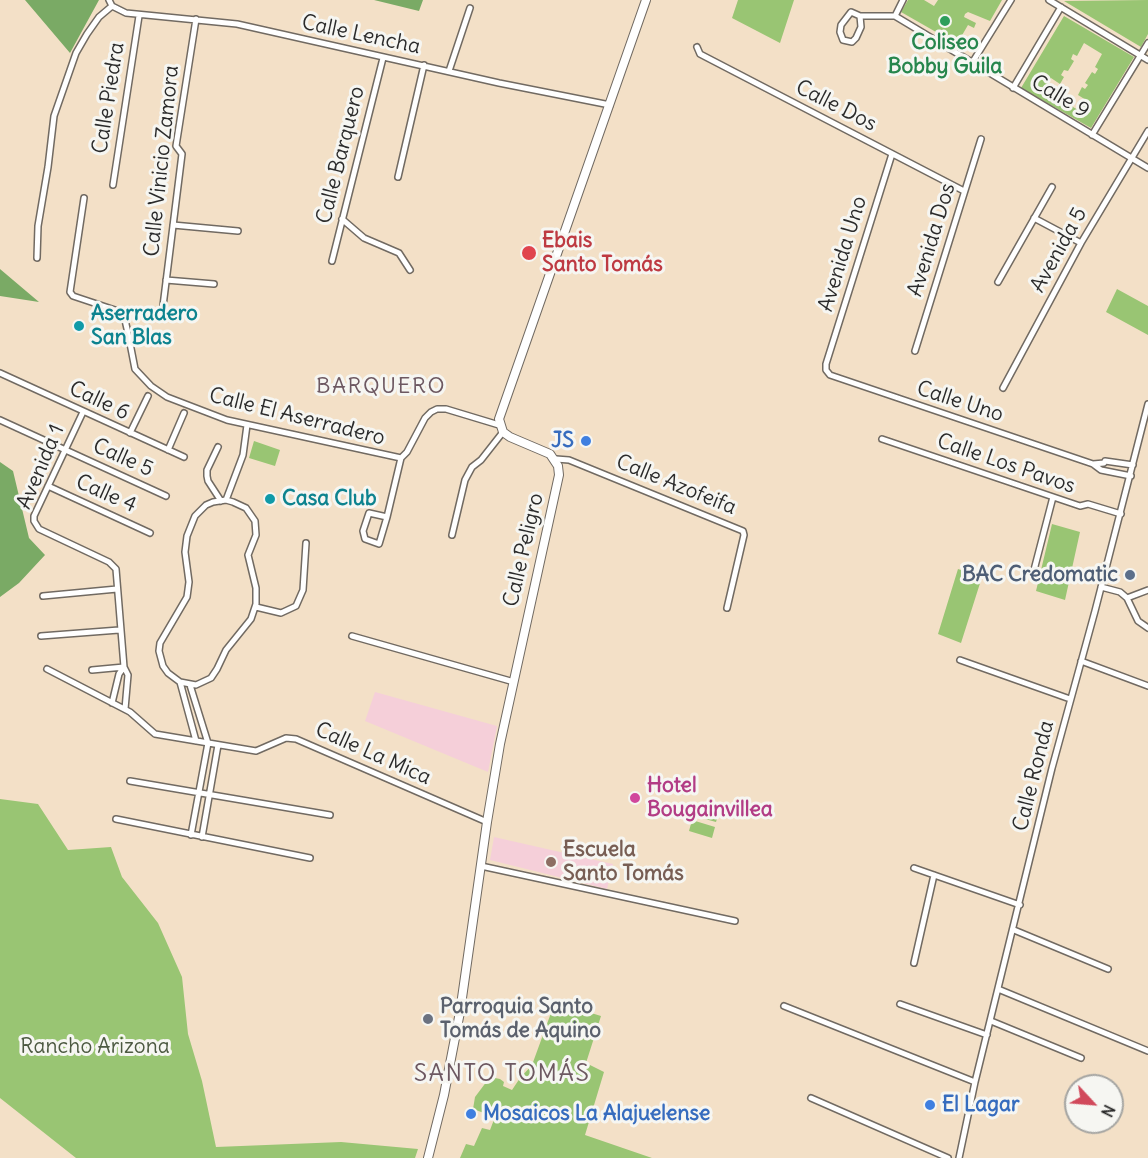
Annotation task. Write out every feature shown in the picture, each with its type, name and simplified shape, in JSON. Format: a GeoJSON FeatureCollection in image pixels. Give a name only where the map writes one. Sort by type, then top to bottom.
{"type":"FeatureCollection","features":[{"type":"Feature","properties":{"kind":"main road"},"geometry":{"type":"LineString","coordinates":[[556,459],[544,451],[516,440],[501,428],[501,408],[646,0]]}},
{"type":"Feature","properties":{"kind":"main road","name":"Calle Peligro"},"geometry":{"type":"LineString","coordinates":[[428,1158],[454,1049],[487,822],[514,682],[557,484],[556,459]]}},
{"type":"Feature","properties":{"kind":"street"},"geometry":{"type":"LineString","coordinates":[[37,258],[38,226],[54,116],[76,53],[99,17],[112,6],[109,0]]}},
{"type":"Feature","properties":{"kind":"street"},"geometry":{"type":"LineString","coordinates":[[860,16],[861,27],[856,38],[847,42],[843,40],[840,32],[841,25],[851,12],[860,16],[895,16],[903,0]]}},
{"type":"Feature","properties":{"kind":"street"},"geometry":{"type":"LineString","coordinates":[[972,63],[1011,0]]}},
{"type":"Feature","properties":{"kind":"street"},"geometry":{"type":"LineString","coordinates":[[1049,0],[1148,60]]}},
{"type":"Feature","properties":{"kind":"street","name":"Calle Lencha"},"geometry":{"type":"LineString","coordinates":[[112,6],[139,16],[237,24],[383,58],[610,105]]}},
{"type":"Feature","properties":{"kind":"street"},"geometry":{"type":"LineString","coordinates":[[449,71],[470,8]]}},
{"type":"Feature","properties":{"kind":"street"},"geometry":{"type":"LineString","coordinates":[[1013,88],[1061,8]]}},
{"type":"Feature","properties":{"kind":"street","name":"Calle Piedra"},"geometry":{"type":"LineString","coordinates":[[112,185],[139,16]]}},
{"type":"Feature","properties":{"kind":"street","name":"Calle 9"},"geometry":{"type":"LineString","coordinates":[[895,16],[1148,168]]}},
{"type":"Feature","properties":{"kind":"street","name":"Calle Vinicio Zamora"},"geometry":{"type":"LineString","coordinates":[[162,306],[182,154],[176,146],[196,19]]}},
{"type":"Feature","properties":{"kind":"street"},"geometry":{"type":"LineString","coordinates":[[1092,135],[1148,43]]}},
{"type":"Feature","properties":{"kind":"street","name":"Calle Dos"},"geometry":{"type":"LineString","coordinates":[[697,47],[700,54],[964,191]]}},
{"type":"Feature","properties":{"kind":"street","name":"Calle Barquero"},"geometry":{"type":"LineString","coordinates":[[332,261],[383,58]]}},
{"type":"Feature","properties":{"kind":"street"},"geometry":{"type":"LineString","coordinates":[[398,177],[424,65]]}},
{"type":"Feature","properties":{"kind":"street","name":"Avenida 5"},"geometry":{"type":"LineString","coordinates":[[1003,387],[1081,243],[1148,132]]}},
{"type":"Feature","properties":{"kind":"street","name":"Avenida Dos"},"geometry":{"type":"LineString","coordinates":[[915,351],[981,139]]}},
{"type":"Feature","properties":{"kind":"street","name":"Avenida Uno"},"geometry":{"type":"LineString","coordinates":[[826,364],[892,154]]}},
{"type":"Feature","properties":{"kind":"street"},"geometry":{"type":"LineString","coordinates":[[998,282],[1052,187]]}},
{"type":"Feature","properties":{"kind":"street","name":"Calle El Aserradero"},"geometry":{"type":"LineString","coordinates":[[84,198],[69,290],[71,294],[121,314],[128,333],[135,369],[151,386],[167,397],[227,420],[401,458],[408,452],[424,418],[437,408],[501,428]]}},
{"type":"Feature","properties":{"kind":"street"},"geometry":{"type":"LineString","coordinates":[[1034,218],[1081,243]]}},
{"type":"Feature","properties":{"kind":"street"},"geometry":{"type":"LineString","coordinates":[[342,219],[364,238],[399,253],[410,270]]}},
{"type":"Feature","properties":{"kind":"street"},"geometry":{"type":"LineString","coordinates":[[173,225],[238,231]]}},
{"type":"Feature","properties":{"kind":"street"},"geometry":{"type":"LineString","coordinates":[[166,280],[214,284]]}},
{"type":"Feature","properties":{"kind":"street","name":"Calle Uno"},"geometry":{"type":"LineString","coordinates":[[826,364],[826,369],[835,378],[1093,464],[1101,470],[1131,476]]}},
{"type":"Feature","properties":{"kind":"street","name":"Calle 6"},"geometry":{"type":"LineString","coordinates":[[0,374],[184,458]]}},
{"type":"Feature","properties":{"kind":"street"},"geometry":{"type":"LineString","coordinates":[[130,434],[148,396]]}},
{"type":"Feature","properties":{"kind":"street","name":"Calle Ronda"},"geometry":{"type":"LineString","coordinates":[[959,1158],[975,1083],[1070,699],[1121,514],[1148,404]]}},
{"type":"Feature","properties":{"kind":"street","name":"Avenida 1"},"geometry":{"type":"LineString","coordinates":[[83,412],[34,516],[35,525],[109,562],[116,569],[119,630],[124,667],[128,675],[125,709]]}},
{"type":"Feature","properties":{"kind":"street"},"geometry":{"type":"LineString","coordinates":[[168,450],[184,413]]}},
{"type":"Feature","properties":{"kind":"street","name":"Calle 5"},"geometry":{"type":"LineString","coordinates":[[0,420],[166,496]]}},
{"type":"Feature","properties":{"kind":"street"},"geometry":{"type":"LineString","coordinates":[[218,447],[207,470],[208,482],[223,500],[246,508],[255,521],[255,535],[248,555],[256,588],[256,607],[251,619],[226,650],[214,674],[202,684],[190,685],[180,682],[163,666],[159,651],[160,643],[187,597],[189,582],[185,552],[187,536],[195,516],[206,505],[223,500],[241,462],[247,425]]}},
{"type":"Feature","properties":{"kind":"street"},"geometry":{"type":"LineString","coordinates":[[452,535],[469,473],[472,467],[481,460],[501,428]]}},
{"type":"Feature","properties":{"kind":"street","name":"Calle Los Pavos"},"geometry":{"type":"LineString","coordinates":[[882,439],[1080,506],[1088,504],[1121,514]]}},
{"type":"Feature","properties":{"kind":"street"},"geometry":{"type":"LineString","coordinates":[[387,517],[369,513],[363,531],[365,539],[380,544],[387,517],[401,458]]}},
{"type":"Feature","properties":{"kind":"street","name":"Calle Azofeifa"},"geometry":{"type":"LineString","coordinates":[[556,459],[569,460],[743,531],[727,608]]}},
{"type":"Feature","properties":{"kind":"street","name":"Calle Uno"},"geometry":{"type":"LineString","coordinates":[[1093,464],[1105,461],[1133,465]]}},
{"type":"Feature","properties":{"kind":"street","name":"Calle 4"},"geometry":{"type":"LineString","coordinates":[[48,486],[150,533]]}},
{"type":"Feature","properties":{"kind":"street"},"geometry":{"type":"LineString","coordinates":[[1034,570],[1053,497]]}},
{"type":"Feature","properties":{"kind":"street"},"geometry":{"type":"LineString","coordinates":[[256,607],[281,613],[296,606],[303,590],[306,543]]}},
{"type":"Feature","properties":{"kind":"street"},"geometry":{"type":"LineString","coordinates":[[1101,587],[1120,592],[1127,598],[1138,621],[1148,628]]}},
{"type":"Feature","properties":{"kind":"street"},"geometry":{"type":"LineString","coordinates":[[42,596],[117,590]]}},
{"type":"Feature","properties":{"kind":"street"},"geometry":{"type":"LineString","coordinates":[[1127,598],[1148,590]]}},
{"type":"Feature","properties":{"kind":"street"},"geometry":{"type":"LineString","coordinates":[[41,636],[119,630]]}},
{"type":"Feature","properties":{"kind":"street"},"geometry":{"type":"LineString","coordinates":[[352,636],[514,682]]}},
{"type":"Feature","properties":{"kind":"street"},"geometry":{"type":"LineString","coordinates":[[960,660],[1070,699]]}},
{"type":"Feature","properties":{"kind":"street"},"geometry":{"type":"LineString","coordinates":[[1081,661],[1148,687]]}},
{"type":"Feature","properties":{"kind":"street"},"geometry":{"type":"LineString","coordinates":[[92,670],[124,667]]}},
{"type":"Feature","properties":{"kind":"street","name":"Avenida 1"},"geometry":{"type":"LineString","coordinates":[[112,703],[119,674],[124,667]]}},
{"type":"Feature","properties":{"kind":"street","name":"Calle La Mica"},"geometry":{"type":"LineString","coordinates":[[47,669],[125,709],[156,734],[256,751],[285,738],[296,739],[487,822]]}},
{"type":"Feature","properties":{"kind":"street"},"geometry":{"type":"LineString","coordinates":[[180,682],[196,741]]}},
{"type":"Feature","properties":{"kind":"street"},"geometry":{"type":"LineString","coordinates":[[190,685],[208,743],[191,835]]}},
{"type":"Feature","properties":{"kind":"street"},"geometry":{"type":"LineString","coordinates":[[202,837],[218,745]]}},
{"type":"Feature","properties":{"kind":"street"},"geometry":{"type":"LineString","coordinates":[[130,781],[330,815]]}},
{"type":"Feature","properties":{"kind":"street"},"geometry":{"type":"LineString","coordinates":[[116,819],[310,858]]}},
{"type":"Feature","properties":{"kind":"street"},"geometry":{"type":"LineString","coordinates":[[481,866],[735,921]]}},
{"type":"Feature","properties":{"kind":"street"},"geometry":{"type":"LineString","coordinates":[[914,868],[1020,905]]}},
{"type":"Feature","properties":{"kind":"street"},"geometry":{"type":"LineString","coordinates":[[914,963],[934,874]]}},
{"type":"Feature","properties":{"kind":"street"},"geometry":{"type":"LineString","coordinates":[[1014,930],[1108,969]]}},
{"type":"Feature","properties":{"kind":"street"},"geometry":{"type":"LineString","coordinates":[[998,990],[1148,1052]]}},
{"type":"Feature","properties":{"kind":"street"},"geometry":{"type":"LineString","coordinates":[[900,1004],[987,1035]]}},
{"type":"Feature","properties":{"kind":"street"},"geometry":{"type":"LineString","coordinates":[[784,1006],[975,1083]]}},
{"type":"Feature","properties":{"kind":"street"},"geometry":{"type":"LineString","coordinates":[[991,1021],[1081,1058]]}},
{"type":"Feature","properties":{"kind":"street"},"geometry":{"type":"LineString","coordinates":[[811,1098],[948,1158]]}},
{"type":"Feature","properties":{"kind":"shaded area"},"geometry":{"type":"Polygon","coordinates":[[[375,692],[497,726],[488,772],[365,721],[375,692]]]}},
{"type":"Feature","properties":{"kind":"shaded area","name":"Escuela Santo Tomás"},"geometry":{"type":"Polygon","coordinates":[[[494,837],[613,864],[607,889],[490,860],[494,837]]]}},
{"type":"Feature","properties":{"kind":"green space"},"geometry":{"type":"Polygon","coordinates":[[[25,0],[99,0],[70,53],[25,0]]]}},
{"type":"Feature","properties":{"kind":"green space"},"geometry":{"type":"Polygon","coordinates":[[[374,0],[423,0],[419,11],[374,0]]]}},
{"type":"Feature","properties":{"kind":"green space"},"geometry":{"type":"Polygon","coordinates":[[[738,0],[794,0],[780,43],[732,18],[738,0]]]}},
{"type":"Feature","properties":{"kind":"green space","name":"Coliseo Bobby Guila"},"geometry":{"type":"Polygon","coordinates":[[[908,0],[924,0],[934,6],[938,0],[1002,0],[990,21],[968,12],[965,14],[964,17],[976,23],[974,28],[968,25],[957,44],[901,12],[908,0]]]}},
{"type":"Feature","properties":{"kind":"green space"},"geometry":{"type":"Polygon","coordinates":[[[1148,0],[1148,34],[1141,47],[1064,1],[1148,0]]]}},
{"type":"Feature","properties":{"kind":"green space"},"geometry":{"type":"Polygon","coordinates":[[[1064,16],[1134,57],[1091,128],[1021,88],[1064,16]],[[1084,43],[1077,56],[1073,54],[1071,59],[1074,61],[1068,71],[1064,70],[1061,75],[1064,77],[1060,84],[1051,78],[1043,90],[1057,98],[1055,102],[1063,107],[1066,103],[1080,111],[1086,100],[1078,95],[1082,87],[1085,89],[1088,85],[1085,83],[1092,72],[1095,74],[1098,69],[1095,67],[1102,54],[1084,43]]]}},
{"type":"Feature","properties":{"kind":"green space"},"geometry":{"type":"Polygon","coordinates":[[[0,269],[39,302],[0,296],[0,269]]]}},
{"type":"Feature","properties":{"kind":"green space"},"geometry":{"type":"Polygon","coordinates":[[[1117,289],[1148,306],[1148,335],[1106,312],[1117,289]]]}},
{"type":"Feature","properties":{"kind":"green space"},"geometry":{"type":"Polygon","coordinates":[[[254,441],[280,450],[275,466],[249,458],[254,441]]]}},
{"type":"Feature","properties":{"kind":"green space"},"geometry":{"type":"Polygon","coordinates":[[[0,462],[13,471],[29,538],[45,555],[19,583],[0,597],[0,462]]]}},
{"type":"Feature","properties":{"kind":"green space"},"geometry":{"type":"Polygon","coordinates":[[[1052,524],[1080,532],[1065,600],[1036,591],[1052,524]]]}},
{"type":"Feature","properties":{"kind":"green space"},"geometry":{"type":"Polygon","coordinates":[[[958,569],[982,577],[961,643],[938,634],[958,569]]]}},
{"type":"Feature","properties":{"kind":"green space","name":"Rancho Arizona"},"geometry":{"type":"Polygon","coordinates":[[[0,799],[38,804],[68,850],[111,847],[122,877],[158,923],[182,977],[188,1034],[202,1081],[216,1147],[341,1142],[418,1149],[415,1158],[76,1158],[0,1098],[0,799]]]}},
{"type":"Feature","properties":{"kind":"green space"},"geometry":{"type":"Polygon","coordinates":[[[697,805],[719,812],[716,822],[694,816],[697,805]]]}},
{"type":"Feature","properties":{"kind":"green space"},"geometry":{"type":"Polygon","coordinates":[[[692,820],[715,827],[712,838],[689,831],[692,820]]]}},
{"type":"Feature","properties":{"kind":"green space"},"geometry":{"type":"Polygon","coordinates":[[[555,1002],[601,1016],[586,1063],[604,1072],[585,1135],[652,1158],[460,1158],[466,1144],[474,1146],[482,1128],[490,1130],[495,1117],[473,1109],[475,1097],[490,1077],[500,1079],[504,1082],[503,1086],[512,1090],[532,1065],[555,1002]]]}},
{"type":"Feature","properties":{"kind":"place","name":"Coliseo Bobby Guila"},"geometry":{"type":"Point","coordinates":[945,21]}},
{"type":"Feature","properties":{"kind":"place","name":"Ebais Santo Tomás"},"geometry":{"type":"Point","coordinates":[529,253]}},
{"type":"Feature","properties":{"kind":"place","name":"Aserradero San Blas"},"geometry":{"type":"Point","coordinates":[79,326]}},
{"type":"Feature","properties":{"kind":"place","name":"JS"},"geometry":{"type":"Point","coordinates":[586,441]}},
{"type":"Feature","properties":{"kind":"place","name":"Casa Club"},"geometry":{"type":"Point","coordinates":[270,499]}},
{"type":"Feature","properties":{"kind":"place","name":"BAC Credomatic"},"geometry":{"type":"Point","coordinates":[1130,575]}},
{"type":"Feature","properties":{"kind":"place","name":"Hotel Bougainvillea"},"geometry":{"type":"Point","coordinates":[635,798]}},
{"type":"Feature","properties":{"kind":"place","name":"Escuela Santo Tomás"},"geometry":{"type":"Point","coordinates":[551,862]}},
{"type":"Feature","properties":{"kind":"place","name":"Parroquia Santo Tomás de Aquino"},"geometry":{"type":"Point","coordinates":[428,1019]}},
{"type":"Feature","properties":{"kind":"place","name":"El Lagar"},"geometry":{"type":"Point","coordinates":[930,1105]}},
{"type":"Feature","properties":{"kind":"place","name":"Mosaicos La Alajuelense"},"geometry":{"type":"Point","coordinates":[471,1114]}},
{"type":"Feature","properties":{"kind":"district","name":"BARQUERO"},"geometry":{"type":"Point","coordinates":[381,387]}},
{"type":"Feature","properties":{"kind":"district","name":"SANTO TOMÁS"},"geometry":{"type":"Point","coordinates":[502,1074]}}]}
